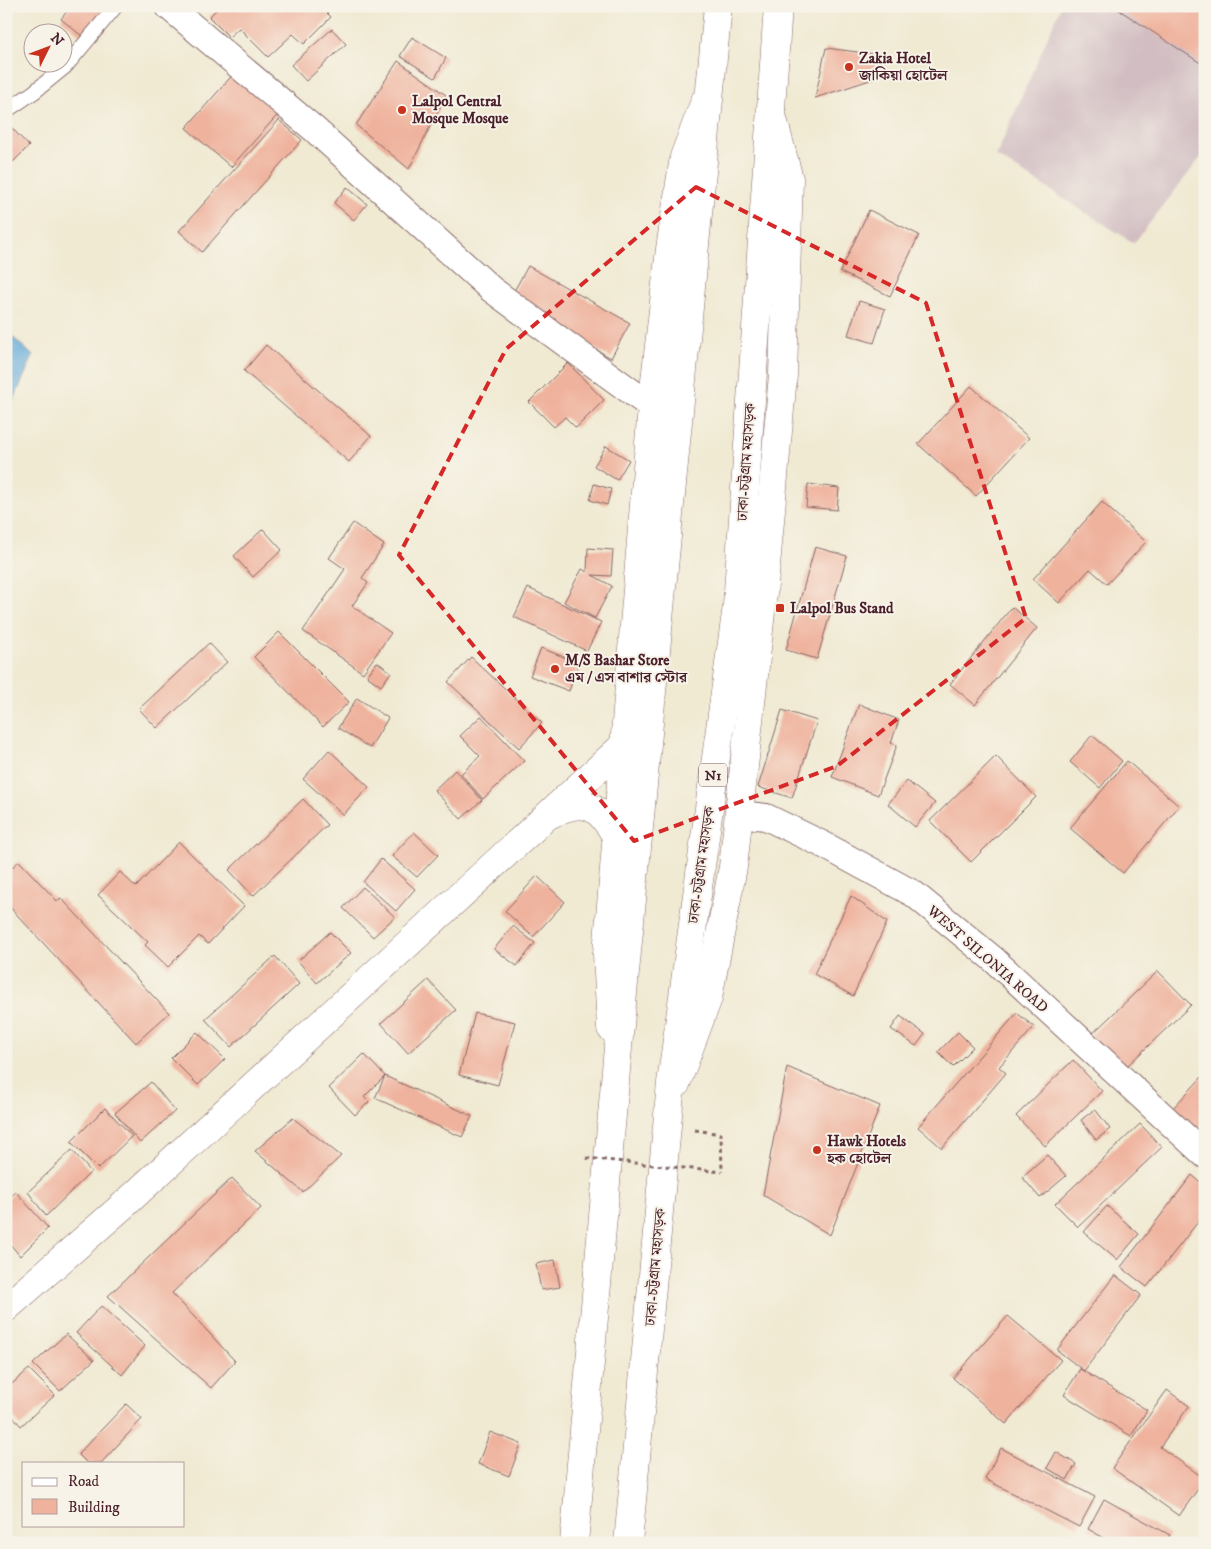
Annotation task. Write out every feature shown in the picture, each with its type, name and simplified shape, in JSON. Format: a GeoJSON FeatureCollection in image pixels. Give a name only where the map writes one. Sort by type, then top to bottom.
{"type":"FeatureCollection","features":[{"type":"Feature","properties":{"kind":"main road"},"geometry":{"type":"LineString","coordinates":[[574,1543],[615,1084],[718,6]]}},
{"type":"Feature","properties":{"kind":"main road","name":"ঢাকা-চট্টগ্রাম মহাসড়ক"},"geometry":{"type":"LineString","coordinates":[[628,1543],[669,1114],[736,606],[778,6]]}},
{"type":"Feature","properties":{"kind":"main road"},"geometry":{"type":"LineString","coordinates":[[615,1084],[607,954],[652,407],[670,248],[684,157],[710,90]]}},
{"type":"Feature","properties":{"kind":"main road"},"geometry":{"type":"LineString","coordinates":[[669,1114],[708,998],[733,867],[766,566],[783,375],[789,179],[771,111]]}},
{"type":"Feature","properties":{"kind":"main road"},"geometry":{"type":"LineString","coordinates":[[6,1308],[126,1203],[624,745]]}},
{"type":"Feature","properties":{"kind":"main road"},"geometry":{"type":"LineString","coordinates":[[546,817],[578,804],[593,807],[605,817],[616,836]]}},
{"type":"Feature","properties":{"kind":"street"},"geometry":{"type":"LineString","coordinates":[[168,6],[314,129],[491,289],[652,407]]}},
{"type":"Feature","properties":{"kind":"street","name":"WEST SILONIA ROAD"},"geometry":{"type":"LineString","coordinates":[[739,814],[766,817],[824,845],[914,894],[993,959],[1205,1155]]}},
{"type":"Feature","properties":{"kind":"lane"},"geometry":{"type":"LineString","coordinates":[[6,111],[34,92],[66,66],[116,6]]}},
{"type":"Feature","properties":{"kind":"path"},"geometry":{"type":"LineString","coordinates":[[586,1158],[722,1172],[721,1134],[669,1114]]}},
{"type":"Feature","properties":{"kind":"highlighted area"},"geometry":{"type":"Polygon","coordinates":[[[696,187],[926,303],[1026,618],[837,766],[634,841],[399,555],[506,349],[696,187]]]}},
{"type":"Feature","properties":{"kind":"shaded area"},"geometry":{"type":"Polygon","coordinates":[[[1061,6],[1205,6],[1205,152],[1134,243],[996,156],[1061,6]]]}},
{"type":"Feature","properties":{"kind":"water"},"geometry":{"type":"Polygon","coordinates":[[[6,331],[33,356],[6,417],[6,331]]]}},
{"type":"Feature","properties":{"kind":"building"},"geometry":{"type":"Polygon","coordinates":[[[71,6],[108,6],[83,37],[72,28],[72,22],[65,22],[61,19],[71,6]]]}},
{"type":"Feature","properties":{"kind":"building"},"geometry":{"type":"Polygon","coordinates":[[[220,6],[320,6],[331,17],[304,44],[293,34],[268,57],[239,28],[229,37],[209,17],[220,6]]]}},
{"type":"Feature","properties":{"kind":"building"},"geometry":{"type":"Polygon","coordinates":[[[1113,6],[1205,6],[1205,66],[1113,6]]]}},
{"type":"Feature","properties":{"kind":"building"},"geometry":{"type":"Polygon","coordinates":[[[332,29],[346,44],[306,81],[291,65],[332,29]]]}},
{"type":"Feature","properties":{"kind":"building"},"geometry":{"type":"Polygon","coordinates":[[[412,37],[446,58],[435,78],[400,56],[412,37]]]}},
{"type":"Feature","properties":{"kind":"building","name":"Zakia Hotel জাকিয়া হোটেল"},"geometry":{"type":"Polygon","coordinates":[[[826,48],[881,55],[873,79],[815,98],[826,48]]]}},
{"type":"Feature","properties":{"kind":"building","name":"Lalpol Central Mosque Mosque"},"geometry":{"type":"Polygon","coordinates":[[[398,61],[446,95],[409,169],[356,125],[398,61]]]}},
{"type":"Feature","properties":{"kind":"building"},"geometry":{"type":"Polygon","coordinates":[[[236,71],[281,111],[231,167],[186,128],[236,71]]]}},
{"type":"Feature","properties":{"kind":"building"},"geometry":{"type":"Polygon","coordinates":[[[279,120],[302,140],[202,252],[179,231],[279,120]]]}},
{"type":"Feature","properties":{"kind":"building"},"geometry":{"type":"Polygon","coordinates":[[[6,122],[29,146],[6,169],[6,122]]]}},
{"type":"Feature","properties":{"kind":"building"},"geometry":{"type":"Polygon","coordinates":[[[347,187],[367,204],[354,220],[334,203],[347,187]]]}},
{"type":"Feature","properties":{"kind":"building"},"geometry":{"type":"Polygon","coordinates":[[[869,210],[919,235],[890,296],[840,272],[869,210]]]}},
{"type":"Feature","properties":{"kind":"building"},"geometry":{"type":"Polygon","coordinates":[[[528,266],[630,323],[611,358],[509,300],[528,266]]]}},
{"type":"Feature","properties":{"kind":"building"},"geometry":{"type":"Polygon","coordinates":[[[859,301],[885,309],[874,343],[848,335],[859,301]]]}},
{"type":"Feature","properties":{"kind":"building"},"geometry":{"type":"Polygon","coordinates":[[[266,345],[371,436],[349,462],[244,371],[266,345]]]}},
{"type":"Feature","properties":{"kind":"building"},"geometry":{"type":"Polygon","coordinates":[[[568,363],[604,400],[576,428],[565,417],[554,427],[529,402],[568,363]]]}},
{"type":"Feature","properties":{"kind":"building"},"geometry":{"type":"Polygon","coordinates":[[[971,386],[1029,438],[976,496],[918,444],[971,386]]]}},
{"type":"Feature","properties":{"kind":"building"},"geometry":{"type":"Polygon","coordinates":[[[606,446],[629,460],[617,480],[594,466],[606,446]]]}},
{"type":"Feature","properties":{"kind":"building"},"geometry":{"type":"Polygon","coordinates":[[[594,484],[611,489],[607,505],[590,500],[594,484]]]}},
{"type":"Feature","properties":{"kind":"building"},"geometry":{"type":"Polygon","coordinates":[[[808,484],[839,488],[837,510],[806,507],[808,484]]]}},
{"type":"Feature","properties":{"kind":"building"},"geometry":{"type":"Polygon","coordinates":[[[1102,502],[1146,542],[1107,584],[1090,569],[1059,603],[1033,579],[1102,502]]]}},
{"type":"Feature","properties":{"kind":"building"},"geometry":{"type":"Polygon","coordinates":[[[353,523],[384,545],[362,578],[368,583],[352,606],[391,633],[363,673],[303,631],[345,569],[329,558],[353,523]]]}},
{"type":"Feature","properties":{"kind":"building"},"geometry":{"type":"Polygon","coordinates":[[[263,529],[282,550],[253,577],[234,556],[263,529]]]}},
{"type":"Feature","properties":{"kind":"building"},"geometry":{"type":"Polygon","coordinates":[[[815,547],[847,556],[817,659],[786,650],[815,547]]]}},
{"type":"Feature","properties":{"kind":"building"},"geometry":{"type":"Polygon","coordinates":[[[588,548],[613,550],[611,576],[592,575],[612,586],[595,618],[564,602],[582,569],[587,572],[588,548]]]}},
{"type":"Feature","properties":{"kind":"building"},"geometry":{"type":"Polygon","coordinates":[[[528,588],[601,622],[587,651],[514,617],[528,588]]]}},
{"type":"Feature","properties":{"kind":"building"},"geometry":{"type":"Polygon","coordinates":[[[1012,607],[1037,628],[975,705],[950,684],[1012,607]]]}},
{"type":"Feature","properties":{"kind":"building"},"geometry":{"type":"Polygon","coordinates":[[[279,632],[349,702],[323,727],[254,657],[279,632]]]}},
{"type":"Feature","properties":{"kind":"building"},"geometry":{"type":"Polygon","coordinates":[[[209,643],[227,662],[157,728],[139,709],[209,643]]]}},
{"type":"Feature","properties":{"kind":"building","name":"M/S Bashar Store এম / এস বাশার স্টোর"},"geometry":{"type":"Polygon","coordinates":[[[541,648],[579,663],[569,691],[530,676],[541,648]]]}},
{"type":"Feature","properties":{"kind":"building"},"geometry":{"type":"Polygon","coordinates":[[[471,657],[542,723],[519,748],[448,682],[471,657]]]}},
{"type":"Feature","properties":{"kind":"building"},"geometry":{"type":"Polygon","coordinates":[[[377,662],[391,672],[381,686],[367,676],[377,662]]]}},
{"type":"Feature","properties":{"kind":"building"},"geometry":{"type":"Polygon","coordinates":[[[357,698],[388,718],[370,748],[338,728],[357,698]]]}},
{"type":"Feature","properties":{"kind":"building"},"geometry":{"type":"Polygon","coordinates":[[[859,704],[899,720],[891,743],[897,745],[878,795],[832,777],[859,704]]]}},
{"type":"Feature","properties":{"kind":"building"},"geometry":{"type":"Polygon","coordinates":[[[782,710],[817,721],[792,798],[758,787],[782,710]]]}},
{"type":"Feature","properties":{"kind":"building"},"geometry":{"type":"Polygon","coordinates":[[[481,716],[524,761],[483,799],[461,774],[480,756],[460,736],[481,716]]]}},
{"type":"Feature","properties":{"kind":"building"},"geometry":{"type":"Polygon","coordinates":[[[1092,735],[1122,761],[1100,788],[1070,762],[1092,735]]]}},
{"type":"Feature","properties":{"kind":"building"},"geometry":{"type":"Polygon","coordinates":[[[329,750],[369,787],[343,815],[303,779],[329,750]]]}},
{"type":"Feature","properties":{"kind":"building"},"geometry":{"type":"Polygon","coordinates":[[[996,756],[1036,797],[971,862],[930,821],[996,756]]]}},
{"type":"Feature","properties":{"kind":"building"},"geometry":{"type":"Polygon","coordinates":[[[1127,761],[1179,806],[1123,873],[1070,828],[1127,761]]]}},
{"type":"Feature","properties":{"kind":"building"},"geometry":{"type":"Polygon","coordinates":[[[455,770],[482,800],[461,819],[434,790],[455,770]]]}},
{"type":"Feature","properties":{"kind":"building"},"geometry":{"type":"Polygon","coordinates":[[[907,781],[935,803],[915,827],[888,804],[907,781]]]}},
{"type":"Feature","properties":{"kind":"building"},"geometry":{"type":"Polygon","coordinates":[[[303,799],[327,825],[253,896],[229,870],[303,799]]]}},
{"type":"Feature","properties":{"kind":"building"},"geometry":{"type":"Polygon","coordinates":[[[414,832],[438,855],[417,877],[392,856],[414,832]]]}},
{"type":"Feature","properties":{"kind":"building"},"geometry":{"type":"Polygon","coordinates":[[[179,842],[244,906],[208,944],[199,936],[168,967],[145,945],[148,942],[98,895],[120,872],[136,887],[179,842]]]}},
{"type":"Feature","properties":{"kind":"building"},"geometry":{"type":"Polygon","coordinates":[[[381,859],[415,889],[396,911],[363,882],[381,859]]]}},
{"type":"Feature","properties":{"kind":"building"},"geometry":{"type":"Polygon","coordinates":[[[19,861],[57,901],[61,898],[169,1013],[136,1043],[6,903],[6,873],[19,861]]]}},
{"type":"Feature","properties":{"kind":"building"},"geometry":{"type":"Polygon","coordinates":[[[537,876],[565,902],[533,937],[505,911],[537,876]]]}},
{"type":"Feature","properties":{"kind":"building"},"geometry":{"type":"Polygon","coordinates":[[[363,887],[395,917],[373,937],[343,908],[363,887]]]}},
{"type":"Feature","properties":{"kind":"building"},"geometry":{"type":"Polygon","coordinates":[[[851,896],[887,922],[853,996],[814,974],[851,896]]]}},
{"type":"Feature","properties":{"kind":"building"},"geometry":{"type":"Polygon","coordinates":[[[513,926],[535,943],[517,966],[494,949],[513,926]]]}},
{"type":"Feature","properties":{"kind":"building"},"geometry":{"type":"Polygon","coordinates":[[[330,932],[351,953],[317,983],[298,961],[330,932]]]}},
{"type":"Feature","properties":{"kind":"building"},"geometry":{"type":"Polygon","coordinates":[[[275,956],[299,984],[231,1047],[205,1019],[275,956]]]}},
{"type":"Feature","properties":{"kind":"building"},"geometry":{"type":"Polygon","coordinates":[[[1158,971],[1191,1005],[1123,1070],[1090,1036],[1158,971]]]}},
{"type":"Feature","properties":{"kind":"building"},"geometry":{"type":"Polygon","coordinates":[[[428,980],[456,1010],[408,1053],[381,1023],[428,980]]]}},
{"type":"Feature","properties":{"kind":"building"},"geometry":{"type":"Polygon","coordinates":[[[475,1013],[515,1022],[498,1085],[459,1075],[475,1013]]]}},
{"type":"Feature","properties":{"kind":"building"},"geometry":{"type":"Polygon","coordinates":[[[1017,1013],[1034,1027],[999,1067],[1006,1073],[942,1148],[918,1127],[1017,1013]]]}},
{"type":"Feature","properties":{"kind":"building"},"geometry":{"type":"Polygon","coordinates":[[[900,1016],[925,1034],[916,1046],[891,1029],[900,1016]]]}},
{"type":"Feature","properties":{"kind":"building"},"geometry":{"type":"Polygon","coordinates":[[[197,1032],[225,1059],[198,1085],[171,1058],[197,1032]]]}},
{"type":"Feature","properties":{"kind":"building"},"geometry":{"type":"Polygon","coordinates":[[[958,1032],[973,1047],[953,1067],[938,1052],[958,1032]]]}},
{"type":"Feature","properties":{"kind":"building"},"geometry":{"type":"Polygon","coordinates":[[[364,1054],[385,1076],[364,1097],[369,1102],[355,1115],[329,1088],[364,1054]]]}},
{"type":"Feature","properties":{"kind":"building"},"geometry":{"type":"Polygon","coordinates":[[[1073,1060],[1102,1091],[1045,1146],[1016,1116],[1073,1060]]]}},
{"type":"Feature","properties":{"kind":"building","name":"Hawk Hotels হক হোটেল"},"geometry":{"type":"Polygon","coordinates":[[[787,1067],[880,1106],[830,1235],[763,1195],[787,1067]]]}},
{"type":"Feature","properties":{"kind":"building"},"geometry":{"type":"Polygon","coordinates":[[[1205,1074],[1205,1145],[1169,1112],[1205,1074]]]}},
{"type":"Feature","properties":{"kind":"building"},"geometry":{"type":"Polygon","coordinates":[[[385,1076],[472,1116],[462,1137],[375,1098],[385,1076]]]}},
{"type":"Feature","properties":{"kind":"building"},"geometry":{"type":"Polygon","coordinates":[[[151,1082],[175,1111],[140,1143],[115,1113],[151,1082]]]}},
{"type":"Feature","properties":{"kind":"building"},"geometry":{"type":"Polygon","coordinates":[[[105,1108],[132,1136],[98,1169],[71,1142],[105,1108]]]}},
{"type":"Feature","properties":{"kind":"building"},"geometry":{"type":"Polygon","coordinates":[[[1095,1109],[1110,1129],[1096,1140],[1081,1120],[1095,1109]]]}},
{"type":"Feature","properties":{"kind":"building"},"geometry":{"type":"Polygon","coordinates":[[[293,1118],[341,1156],[303,1192],[255,1151],[293,1118]]]}},
{"type":"Feature","properties":{"kind":"building"},"geometry":{"type":"Polygon","coordinates":[[[1140,1124],[1162,1147],[1078,1227],[1055,1204],[1140,1124]]]}},
{"type":"Feature","properties":{"kind":"building"},"geometry":{"type":"Polygon","coordinates":[[[72,1150],[91,1172],[46,1216],[28,1192],[72,1150]]]}},
{"type":"Feature","properties":{"kind":"building"},"geometry":{"type":"Polygon","coordinates":[[[1047,1155],[1066,1176],[1040,1198],[1022,1177],[1047,1155]]]}},
{"type":"Feature","properties":{"kind":"building"},"geometry":{"type":"Polygon","coordinates":[[[1192,1175],[1205,1186],[1205,1213],[1147,1287],[1121,1267],[1192,1175]]]}},
{"type":"Feature","properties":{"kind":"building"},"geometry":{"type":"Polygon","coordinates":[[[232,1178],[261,1208],[172,1293],[235,1361],[211,1388],[108,1296],[232,1178]]]}},
{"type":"Feature","properties":{"kind":"building"},"geometry":{"type":"Polygon","coordinates":[[[16,1192],[48,1228],[20,1256],[6,1239],[6,1200],[16,1192]]]}},
{"type":"Feature","properties":{"kind":"building"},"geometry":{"type":"Polygon","coordinates":[[[1107,1206],[1139,1234],[1117,1260],[1084,1232],[1107,1206]]]}},
{"type":"Feature","properties":{"kind":"building"},"geometry":{"type":"Polygon","coordinates":[[[555,1260],[560,1287],[541,1290],[536,1264],[555,1260]]]}},
{"type":"Feature","properties":{"kind":"building"},"geometry":{"type":"Polygon","coordinates":[[[1115,1275],[1141,1295],[1084,1371],[1057,1350],[1115,1275]]]}},
{"type":"Feature","properties":{"kind":"building"},"geometry":{"type":"Polygon","coordinates":[[[101,1306],[145,1346],[122,1375],[76,1333],[101,1306]]]}},
{"type":"Feature","properties":{"kind":"building"},"geometry":{"type":"Polygon","coordinates":[[[1008,1316],[1061,1360],[1006,1424],[953,1378],[1008,1316]]]}},
{"type":"Feature","properties":{"kind":"building"},"geometry":{"type":"Polygon","coordinates":[[[66,1334],[94,1360],[60,1391],[33,1364],[66,1334]]]}},
{"type":"Feature","properties":{"kind":"building"},"geometry":{"type":"Polygon","coordinates":[[[29,1369],[55,1395],[21,1426],[6,1409],[6,1389],[29,1369]]]}},
{"type":"Feature","properties":{"kind":"building"},"geometry":{"type":"Polygon","coordinates":[[[1080,1369],[1147,1410],[1131,1436],[1064,1395],[1080,1369]]]}},
{"type":"Feature","properties":{"kind":"building"},"geometry":{"type":"Polygon","coordinates":[[[1167,1390],[1189,1406],[1160,1447],[1205,1479],[1179,1516],[1112,1468],[1167,1390]]]}},
{"type":"Feature","properties":{"kind":"building"},"geometry":{"type":"Polygon","coordinates":[[[126,1404],[142,1419],[102,1462],[86,1462],[78,1454],[126,1404]]]}},
{"type":"Feature","properties":{"kind":"building"},"geometry":{"type":"Polygon","coordinates":[[[490,1432],[521,1444],[509,1476],[478,1464],[490,1432]]]}},
{"type":"Feature","properties":{"kind":"building"},"geometry":{"type":"Polygon","coordinates":[[[1001,1448],[1095,1497],[1079,1527],[985,1479],[1001,1448]]]}},
{"type":"Feature","properties":{"kind":"building"},"geometry":{"type":"Polygon","coordinates":[[[1056,1452],[1076,1464],[1067,1480],[1047,1468],[1056,1452]]]}},
{"type":"Feature","properties":{"kind":"building"},"geometry":{"type":"Polygon","coordinates":[[[1104,1499],[1170,1535],[1165,1543],[1113,1543],[1088,1529],[1104,1499]]]}},
{"type":"Feature","properties":{"kind":"place","name":"Zakia Hotel জাকিয়া হোটেল"},"geometry":{"type":"Point","coordinates":[849,67]}},
{"type":"Feature","properties":{"kind":"place","name":"Lalpol Central Mosque Mosque"},"geometry":{"type":"Point","coordinates":[402,110]}},
{"type":"Feature","properties":{"kind":"place","name":"Lalpol Bus Stand"},"geometry":{"type":"Point","coordinates":[780,608]}},
{"type":"Feature","properties":{"kind":"place","name":"M/S Bashar Store এম / এস বাশার স্টোর"},"geometry":{"type":"Point","coordinates":[555,669]}},
{"type":"Feature","properties":{"kind":"place","name":"Hawk Hotels হক হোটেল"},"geometry":{"type":"Point","coordinates":[817,1150]}}]}
